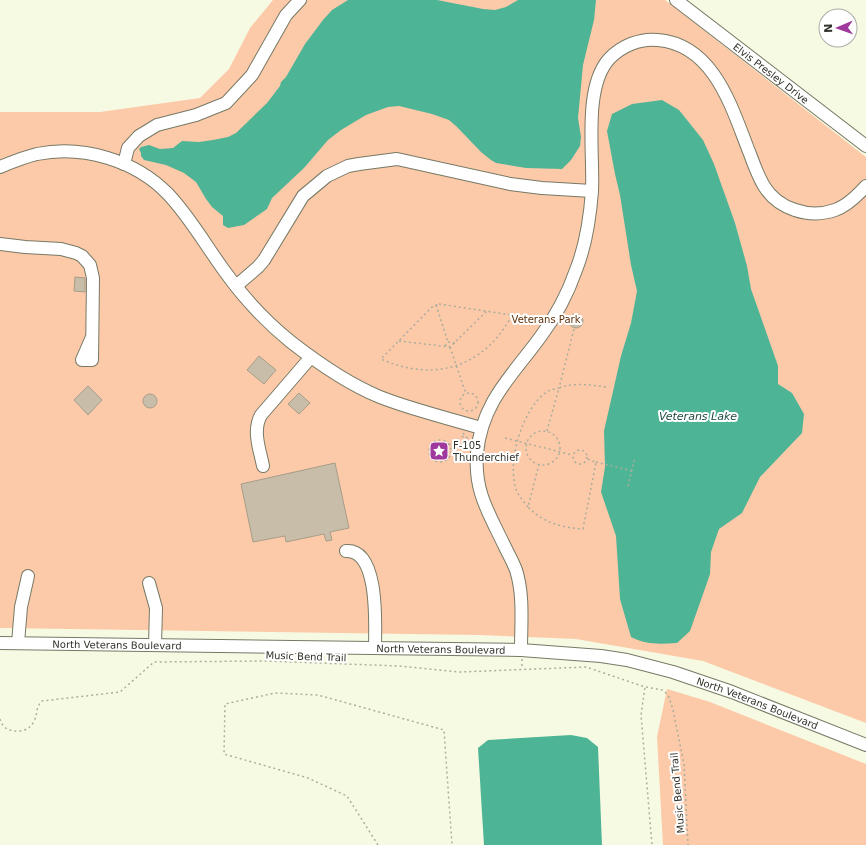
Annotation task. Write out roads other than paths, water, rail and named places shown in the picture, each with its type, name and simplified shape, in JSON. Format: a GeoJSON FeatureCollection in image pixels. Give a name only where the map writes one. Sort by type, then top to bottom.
{"type":"FeatureCollection","features":[{"type":"Feature","properties":{"kind":"street"},"geometry":{"type":"LineString","coordinates":[[124,164],[128,148],[139,136],[157,125],[196,115],[226,102],[252,75],[286,15],[300,0]]}},
{"type":"Feature","properties":{"kind":"street","name":"Elvis Presley Drive"},"geometry":{"type":"LineString","coordinates":[[676,0],[866,146]]}},
{"type":"Feature","properties":{"kind":"street"},"geometry":{"type":"LineString","coordinates":[[521,650],[521,598],[518,577],[512,561],[484,504],[478,482],[478,451],[481,428],[491,403],[500,388],[543,334],[553,319],[569,288],[576,270],[586,236],[592,191],[591,139],[593,98],[598,74],[609,59],[623,48],[638,42],[655,39],[679,44],[688,49],[708,66],[717,77],[726,95],[763,185],[768,193],[782,204],[805,213],[825,213],[846,205],[866,186]]}},
{"type":"Feature","properties":{"kind":"street"},"geometry":{"type":"LineString","coordinates":[[0,167],[38,154],[66,152],[94,155],[124,164],[147,177],[168,194],[236,286],[264,318],[311,357],[349,382],[380,397],[481,428]]}},
{"type":"Feature","properties":{"kind":"street"},"geometry":{"type":"LineString","coordinates":[[236,286],[264,260],[303,196],[327,176],[348,166],[372,161],[397,159],[510,184],[542,188],[592,191]]}},
{"type":"Feature","properties":{"kind":"street"},"geometry":{"type":"LineString","coordinates":[[0,244],[70,251],[87,260],[92,271],[93,278],[92,337]]}},
{"type":"Feature","properties":{"kind":"street"},"geometry":{"type":"LineString","coordinates":[[263,466],[256,428],[258,420],[311,357]]}},
{"type":"Feature","properties":{"kind":"street"},"geometry":{"type":"LineString","coordinates":[[346,551],[355,551],[364,559],[370,577],[374,601],[374,648]]}},
{"type":"Feature","properties":{"kind":"street"},"geometry":{"type":"LineString","coordinates":[[18,643],[21,607],[28,576]]}},
{"type":"Feature","properties":{"kind":"street"},"geometry":{"type":"LineString","coordinates":[[149,583],[156,608],[155,645]]}},
{"type":"Feature","properties":{"kind":"street","name":"North Veterans Boulevard"},"geometry":{"type":"LineString","coordinates":[[0,643],[521,650],[601,656],[627,660],[673,672],[732,692],[866,745]]}},
{"type":"Feature","properties":{"kind":"water"},"geometry":{"type":"Polygon","coordinates":[[[348,0],[437,0],[495,10],[506,7],[518,0],[596,0],[594,20],[583,65],[578,118],[581,137],[580,146],[571,160],[562,169],[526,168],[496,163],[481,152],[449,120],[399,106],[388,107],[366,115],[341,130],[328,140],[304,168],[272,198],[267,209],[244,225],[228,228],[223,225],[223,216],[212,207],[196,182],[184,173],[166,165],[144,160],[139,149],[141,147],[149,145],[160,149],[173,148],[182,141],[199,142],[213,140],[228,137],[236,133],[267,103],[286,77],[305,44],[323,20],[332,10],[348,0]]]}},
{"type":"Feature","properties":{"kind":"water","name":"Veterans Lake"},"geometry":{"type":"Polygon","coordinates":[[[662,100],[679,110],[703,140],[714,164],[735,223],[747,266],[751,289],[778,366],[778,384],[792,393],[804,414],[802,433],[760,477],[742,513],[719,529],[711,552],[710,574],[690,631],[677,643],[659,644],[648,643],[631,637],[620,599],[616,536],[601,492],[605,467],[604,431],[621,356],[631,323],[637,291],[607,131],[612,114],[632,104],[662,100]]]}},
{"type":"Feature","properties":{"kind":"water"},"geometry":{"type":"Polygon","coordinates":[[[571,735],[587,738],[598,747],[602,845],[484,845],[478,748],[488,740],[571,735]]]}},
{"type":"Feature","properties":{"kind":"place","name":"F-105 Thunderchief"},"geometry":{"type":"Point","coordinates":[439,451]}},
{"type":"Feature","properties":{"kind":"park label","name":"Veterans Park"},"geometry":{"type":"Point","coordinates":[546,319]}}]}
